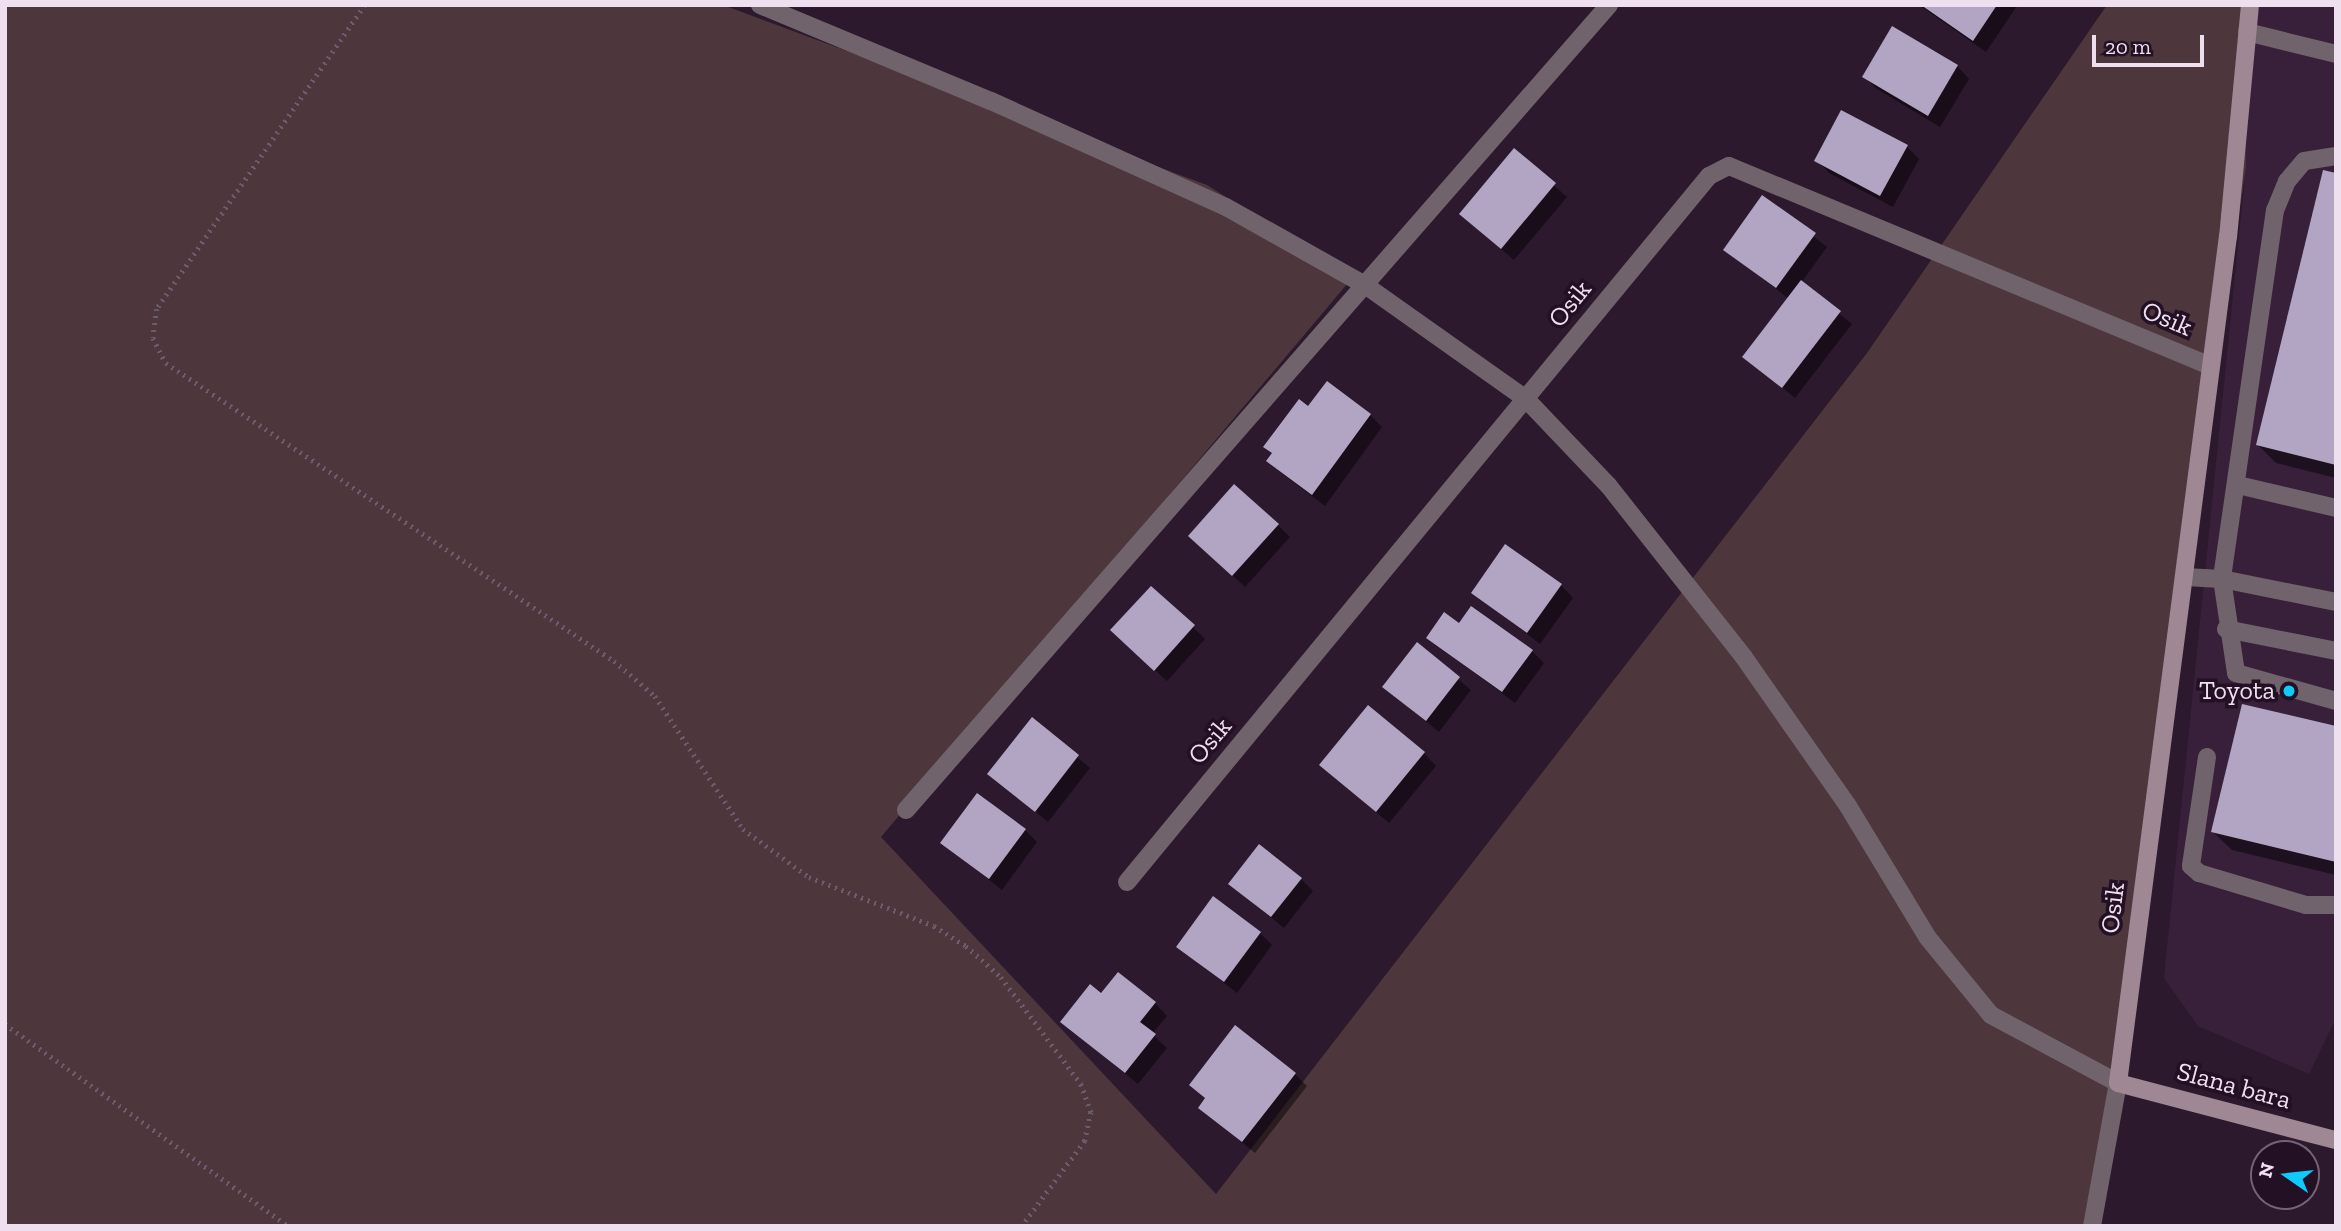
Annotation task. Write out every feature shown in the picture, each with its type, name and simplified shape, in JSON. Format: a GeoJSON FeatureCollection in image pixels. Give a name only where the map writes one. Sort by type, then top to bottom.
{"type":"FeatureCollection","features":[{"type":"Feature","properties":{"kind":"main road","name":"Osik"},"geometry":{"type":"LineString","coordinates":[[2118,1083],[2185,577],[2208,365],[2228,236],[2250,5]]}},
{"type":"Feature","properties":{"kind":"main road","name":"Slana bara"},"geometry":{"type":"LineString","coordinates":[[2118,1083],[2336,1140]]}},
{"type":"Feature","properties":{"kind":"street"},"geometry":{"type":"LineString","coordinates":[[760,5],[991,101],[1226,207],[1365,285],[1526,399],[1608,485],[1743,656],[1848,806],[1928,938],[1991,1015],[2118,1083],[2092,1226]]}},
{"type":"Feature","properties":{"kind":"street"},"geometry":{"type":"LineString","coordinates":[[906,810],[1609,5]]}},
{"type":"Feature","properties":{"kind":"street"},"geometry":{"type":"LineString","coordinates":[[2247,32],[2336,54]]}},
{"type":"Feature","properties":{"kind":"street"},"geometry":{"type":"LineString","coordinates":[[2336,156],[2304,161],[2287,181],[2275,210],[2238,485],[2222,579],[2226,629],[2236,673],[2336,701]]}},
{"type":"Feature","properties":{"kind":"street","name":"Osik"},"geometry":{"type":"LineString","coordinates":[[1127,882],[1709,176],[1729,166],[2208,365]]}},
{"type":"Feature","properties":{"kind":"street"},"geometry":{"type":"LineString","coordinates":[[2238,485],[2336,508]]}},
{"type":"Feature","properties":{"kind":"street"},"geometry":{"type":"LineString","coordinates":[[2185,577],[2222,579],[2336,602]]}},
{"type":"Feature","properties":{"kind":"street"},"geometry":{"type":"LineString","coordinates":[[2226,629],[2336,651]]}},
{"type":"Feature","properties":{"kind":"street"},"geometry":{"type":"LineString","coordinates":[[2207,757],[2191,866],[2199,873],[2306,905],[2336,905]]}},
{"type":"Feature","properties":{"kind":"path"},"geometry":{"type":"LineString","coordinates":[[365,5],[157,309],[153,338],[166,363],[614,661],[656,696],[743,828],[754,837],[809,877],[934,926],[966,946],[1002,978],[1081,1084],[1091,1112],[1085,1140],[1022,1226]]}},
{"type":"Feature","properties":{"kind":"path"},"geometry":{"type":"LineString","coordinates":[[5,1024],[288,1226]]}},
{"type":"Feature","properties":{"kind":"shaded area"},"geometry":{"type":"Polygon","coordinates":[[[5,5],[723,5],[1207,185],[1353,277],[881,837],[1216,1194],[1867,353],[2107,5],[2243,5],[2246,167],[2142,884],[2118,1083],[2084,1226],[5,1226],[5,5]]]}},
{"type":"Feature","properties":{"kind":"shaded area"},"geometry":{"type":"Polygon","coordinates":[[[2243,5],[2336,5],[2336,1018],[2309,1074],[2198,1026],[2164,978],[2246,167],[2243,5]]]}},
{"type":"Feature","properties":{"kind":"building"},"geometry":{"type":"Polygon","coordinates":[[[1921,5],[1997,5],[1973,41],[1921,5]]]}},
{"type":"Feature","properties":{"kind":"building"},"geometry":{"type":"Polygon","coordinates":[[[1892,26],[1958,65],[1928,116],[1862,77],[1892,26]]]}},
{"type":"Feature","properties":{"kind":"building"},"geometry":{"type":"Polygon","coordinates":[[[1841,110],[1908,145],[1880,196],[1814,161],[1841,110]]]}},
{"type":"Feature","properties":{"kind":"building"},"geometry":{"type":"Polygon","coordinates":[[[1514,148],[1556,183],[1501,249],[1459,214],[1514,148]]]}},
{"type":"Feature","properties":{"kind":"building"},"geometry":{"type":"Polygon","coordinates":[[[2323,170],[2336,173],[2336,465],[2256,445],[2323,170]]]}},
{"type":"Feature","properties":{"kind":"building"},"geometry":{"type":"Polygon","coordinates":[[[1762,195],[1816,233],[1776,288],[1723,250],[1762,195]]]}},
{"type":"Feature","properties":{"kind":"building"},"geometry":{"type":"Polygon","coordinates":[[[1801,280],[1841,311],[1782,388],[1742,357],[1801,280]]]}},
{"type":"Feature","properties":{"kind":"building"},"geometry":{"type":"Polygon","coordinates":[[[1327,381],[1371,414],[1312,495],[1266,461],[1272,453],[1263,447],[1299,399],[1308,406],[1327,381]]]}},
{"type":"Feature","properties":{"kind":"building"},"geometry":{"type":"Polygon","coordinates":[[[1234,484],[1279,524],[1232,576],[1188,536],[1234,484]]]}},
{"type":"Feature","properties":{"kind":"building"},"geometry":{"type":"Polygon","coordinates":[[[1505,544],[1562,584],[1527,633],[1471,593],[1505,544]]]}},
{"type":"Feature","properties":{"kind":"building"},"geometry":{"type":"Polygon","coordinates":[[[1151,586],[1195,625],[1154,671],[1110,630],[1151,586]]]}},
{"type":"Feature","properties":{"kind":"building"},"geometry":{"type":"Polygon","coordinates":[[[1471,606],[1533,650],[1502,692],[1426,638],[1444,612],[1459,623],[1471,606]]]}},
{"type":"Feature","properties":{"kind":"building"},"geometry":{"type":"Polygon","coordinates":[[[1417,642],[1460,677],[1426,721],[1382,687],[1417,642]]]}},
{"type":"Feature","properties":{"kind":"building"},"geometry":{"type":"Polygon","coordinates":[[[2242,704],[2336,726],[2336,862],[2211,832],[2242,704]]]}},
{"type":"Feature","properties":{"kind":"building"},"geometry":{"type":"Polygon","coordinates":[[[1368,705],[1425,752],[1376,812],[1319,765],[1368,705]]]}},
{"type":"Feature","properties":{"kind":"building"},"geometry":{"type":"Polygon","coordinates":[[[1032,717],[1079,755],[1035,812],[987,774],[1032,717]]]}},
{"type":"Feature","properties":{"kind":"building"},"geometry":{"type":"Polygon","coordinates":[[[977,793],[1026,829],[989,879],[940,843],[977,793]]]}},
{"type":"Feature","properties":{"kind":"building"},"geometry":{"type":"Polygon","coordinates":[[[1259,844],[1302,878],[1271,917],[1228,884],[1259,844]]]}},
{"type":"Feature","properties":{"kind":"building"},"geometry":{"type":"Polygon","coordinates":[[[1213,896],[1261,932],[1224,982],[1176,947],[1213,896]]]}},
{"type":"Feature","properties":{"kind":"building"},"geometry":{"type":"Polygon","coordinates":[[[1118,972],[1156,1002],[1140,1022],[1156,1034],[1125,1073],[1060,1022],[1090,984],[1101,993],[1118,972]]]}},
{"type":"Feature","properties":{"kind":"building"},"geometry":{"type":"Polygon","coordinates":[[[1235,1025],[1296,1073],[1242,1142],[1198,1108],[1205,1098],[1189,1085],[1235,1025]]]}},
{"type":"Feature","properties":{"kind":"place","name":"Toyota"},"geometry":{"type":"Point","coordinates":[2289,691]}}]}
